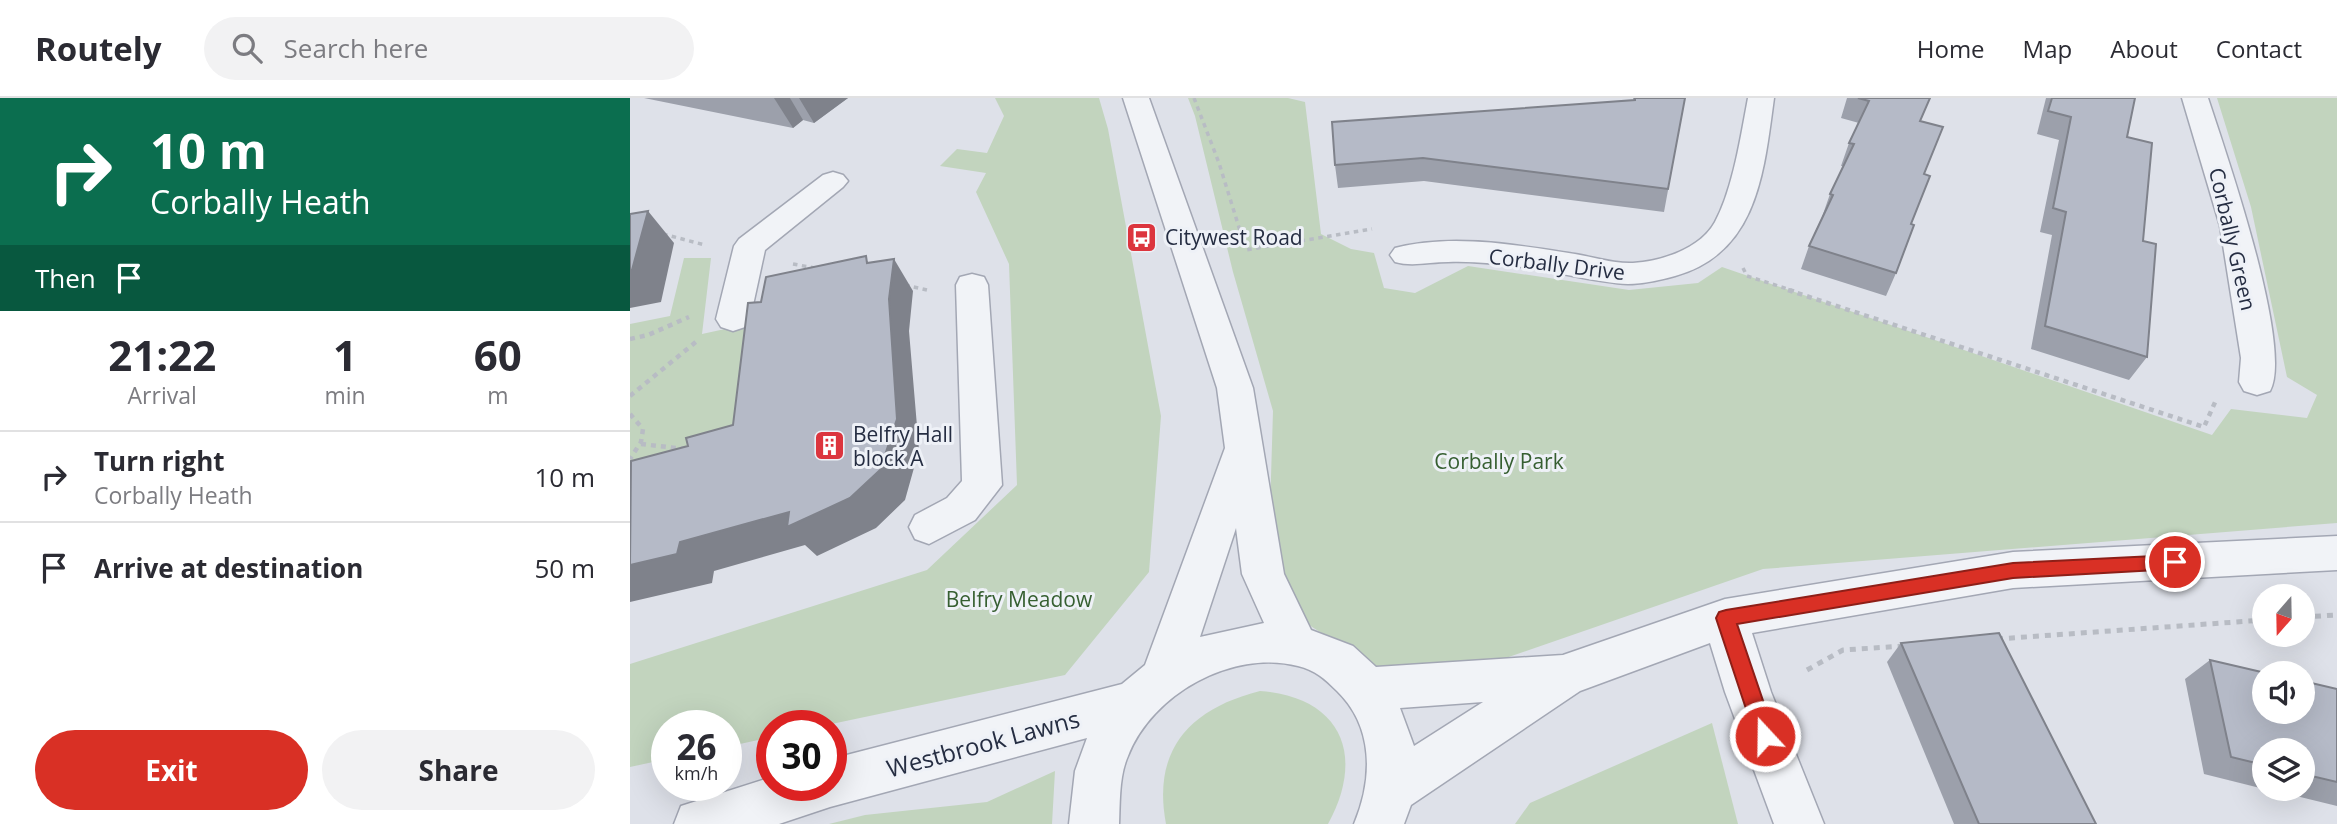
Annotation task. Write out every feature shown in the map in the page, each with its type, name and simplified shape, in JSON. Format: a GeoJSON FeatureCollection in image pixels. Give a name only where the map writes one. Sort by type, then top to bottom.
{"type":"FeatureCollection","features":[{"type":"Feature","properties":{"kind":"street"},"geometry":{"type":"LineString","coordinates":[[1136,98],[1235,388],[1263,574],[1295,643]]}},
{"type":"Feature","properties":{"kind":"street","name":"Corbally Drive"},"geometry":{"type":"LineString","coordinates":[[1406,255],[1453,251],[1587,265],[1632,274],[1673,267],[1704,252],[1729,226],[1758,122],[1761,98]]}},
{"type":"Feature","properties":{"kind":"street","name":"Corbally Green"},"geometry":{"type":"LineString","coordinates":[[2195,98],[2235,226],[2259,358],[2256,382]]}},
{"type":"Feature","properties":{"kind":"street"},"geometry":{"type":"LineString","coordinates":[[733,318],[750,246],[833,181]]}},
{"type":"Feature","properties":{"kind":"street"},"geometry":{"type":"LineString","coordinates":[[929,527],[961,509],[982,485],[972,285]]}},
{"type":"Feature","properties":{"kind":"street"},"geometry":{"type":"LineString","coordinates":[[1094,824],[1096,781],[1110,740],[1149,689],[1243,449]]}},
{"type":"Feature","properties":{"kind":"street"},"geometry":{"type":"LineString","coordinates":[[1369,689],[1564,676],[1726,618],[2013,570],[2337,553]]}},
{"type":"Feature","properties":{"kind":"street"},"geometry":{"type":"LineString","coordinates":[[1726,618],[1748,692],[1799,824]]}},
{"type":"Feature","properties":{"kind":"street"},"geometry":{"type":"LineString","coordinates":[[1149,689],[1207,652],[1252,641],[1295,643],[1337,660],[1369,689],[1384,719],[1392,753],[1384,807]]}},
{"type":"Feature","properties":{"kind":"street"},"geometry":{"type":"LineString","coordinates":[[1384,807],[1564,676]]}},
{"type":"Feature","properties":{"kind":"street","name":"Westbrook Lawns"},"geometry":{"type":"LineString","coordinates":[[847,778],[1149,689]]}},
{"type":"Feature","properties":{"kind":"street"},"geometry":{"type":"LineString","coordinates":[[699,824],[773,801]]}},
{"type":"Feature","properties":{"kind":"path"},"geometry":{"type":"LineString","coordinates":[[657,233],[710,246]]}},
{"type":"Feature","properties":{"kind":"path"},"geometry":{"type":"LineString","coordinates":[[786,262],[823,270]]}},
{"type":"Feature","properties":{"kind":"path"},"geometry":{"type":"LineString","coordinates":[[1741,265],[1747,276],[2204,427],[2220,391]]}},
{"type":"Feature","properties":{"kind":"path"},"geometry":{"type":"LineString","coordinates":[[898,283],[939,293],[972,285]]}},
{"type":"Feature","properties":{"kind":"path"},"geometry":{"type":"LineString","coordinates":[[630,339],[648,335],[697,314]]}},
{"type":"Feature","properties":{"kind":"path"},"geometry":{"type":"LineString","coordinates":[[630,396],[699,339]]}},
{"type":"Feature","properties":{"kind":"path"},"geometry":{"type":"LineString","coordinates":[[630,414],[642,424],[641,444],[630,459]]}},
{"type":"Feature","properties":{"kind":"path"},"geometry":{"type":"LineString","coordinates":[[641,444],[697,451]]}},
{"type":"Feature","properties":{"kind":"path"},"geometry":{"type":"LineString","coordinates":[[672,458],[673,446]]}},
{"type":"Feature","properties":{"kind":"path"},"geometry":{"type":"LineString","coordinates":[[2315,616],[2337,615]]}},
{"type":"Feature","properties":{"kind":"path"},"geometry":{"type":"LineString","coordinates":[[1993,639],[2252,621]]}},
{"type":"Feature","properties":{"kind":"path"},"geometry":{"type":"LineString","coordinates":[[1807,670],[1843,650],[1911,645]]}},
{"type":"Feature","properties":{"kind":"green space","name":"Belfry Meadow"},"geometry":{"type":"Polygon","coordinates":[[[995,98],[1099,98],[1108,129],[1161,416],[1149,572],[1065,675],[847,721],[847,710],[756,710],[756,740],[742,744],[742,710],[651,710],[651,762],[630,767],[630,664],[927,570],[1017,485],[1009,264],[976,192],[986,173],[940,166],[957,149],[987,153],[1004,116],[995,98]]]}},
{"type":"Feature","properties":{"kind":"green space","name":"Corbally Park"},"geometry":{"type":"Polygon","coordinates":[[[1188,98],[1288,98],[1305,102],[1321,234],[1351,249],[1374,253],[1384,288],[1415,293],[1468,266],[1629,290],[1698,283],[1722,267],[2212,435],[2231,409],[2307,418],[2317,395],[2287,377],[2251,207],[2217,98],[2337,98],[2337,523],[1763,569],[1477,668],[1386,674],[1298,618],[1269,543],[1273,411],[1233,272],[1195,116],[1188,98]]]}},
{"type":"Feature","properties":{"kind":"green space"},"geometry":{"type":"Polygon","coordinates":[[[684,258],[711,258],[702,334],[771,319],[759,457],[630,540],[630,324],[670,316],[684,258]]]}},
{"type":"Feature","properties":{"kind":"green space"},"geometry":{"type":"Polygon","coordinates":[[[1260,691],[1288,696],[1310,705],[1327,718],[1339,734],[1345,753],[1345,775],[1339,799],[1328,824],[1166,824],[1163,798],[1165,775],[1171,754],[1181,736],[1195,721],[1213,709],[1260,691]]]}},
{"type":"Feature","properties":{"kind":"green space"},"geometry":{"type":"Polygon","coordinates":[[[1712,723],[1738,824],[1515,824],[1530,803],[1712,723]]]}},
{"type":"Feature","properties":{"kind":"green space"},"geometry":{"type":"Polygon","coordinates":[[[1055,771],[1052,824],[829,824],[865,815],[987,802],[1055,771]]]}},
{"type":"Feature","properties":{"kind":"building"},"geometry":{"type":"Polygon","coordinates":[[[1635,98],[1685,98],[1668,189],[1423,158],[1335,165],[1332,122],[1635,98]]]}},
{"type":"Feature","properties":{"kind":"building"},"geometry":{"type":"Polygon","coordinates":[[[1858,98],[1930,98],[1920,121],[1943,127],[1924,174],[1930,176],[1896,273],[1809,246],[1833,195],[1830,194],[1854,144],[1849,143],[1869,101],[1858,98]]]}},
{"type":"Feature","properties":{"kind":"building"},"geometry":{"type":"Polygon","coordinates":[[[2052,98],[2135,98],[2127,137],[2152,143],[2143,241],[2156,244],[2147,357],[2045,326],[2066,212],[2053,208],[2071,117],[2048,111],[2052,98]]]}},
{"type":"Feature","properties":{"kind":"building"},"geometry":{"type":"Polygon","coordinates":[[[648,211],[632,270],[630,270],[630,214],[648,211]]]}},
{"type":"Feature","properties":{"kind":"building","name":"Belfry Hall block A"},"geometry":{"type":"Polygon","coordinates":[[[866,256],[867,263],[894,259],[889,299],[897,419],[880,470],[850,498],[787,527],[789,512],[680,542],[677,554],[630,565],[631,461],[688,446],[686,438],[733,425],[748,303],[761,302],[766,277],[866,256]]]}},
{"type":"Feature","properties":{"kind":"building"},"geometry":{"type":"Polygon","coordinates":[[[1999,633],[2096,824],[1979,824],[1901,643],[1999,633]]]}},
{"type":"Feature","properties":{"kind":"building"},"geometry":{"type":"Polygon","coordinates":[[[2210,660],[2252,670],[2252,724],[2315,724],[2315,684],[2337,689],[2337,782],[2315,777],[2315,738],[2252,738],[2252,762],[2231,757],[2210,660]]]}},
{"type":"Feature","properties":{"kind":"place","name":"Citywest Road"},"geometry":{"type":"Point","coordinates":[1142,237]}},
{"type":"Feature","properties":{"kind":"place","name":"Belfry Hall block A"},"geometry":{"type":"Point","coordinates":[830,446]}},
{"type":"Feature","properties":{"kind":"route"},"geometry":{"type":"LineString","coordinates":[[1765,736],[1748,692],[1726,618],[2013,570],[2175,562]]}}]}
